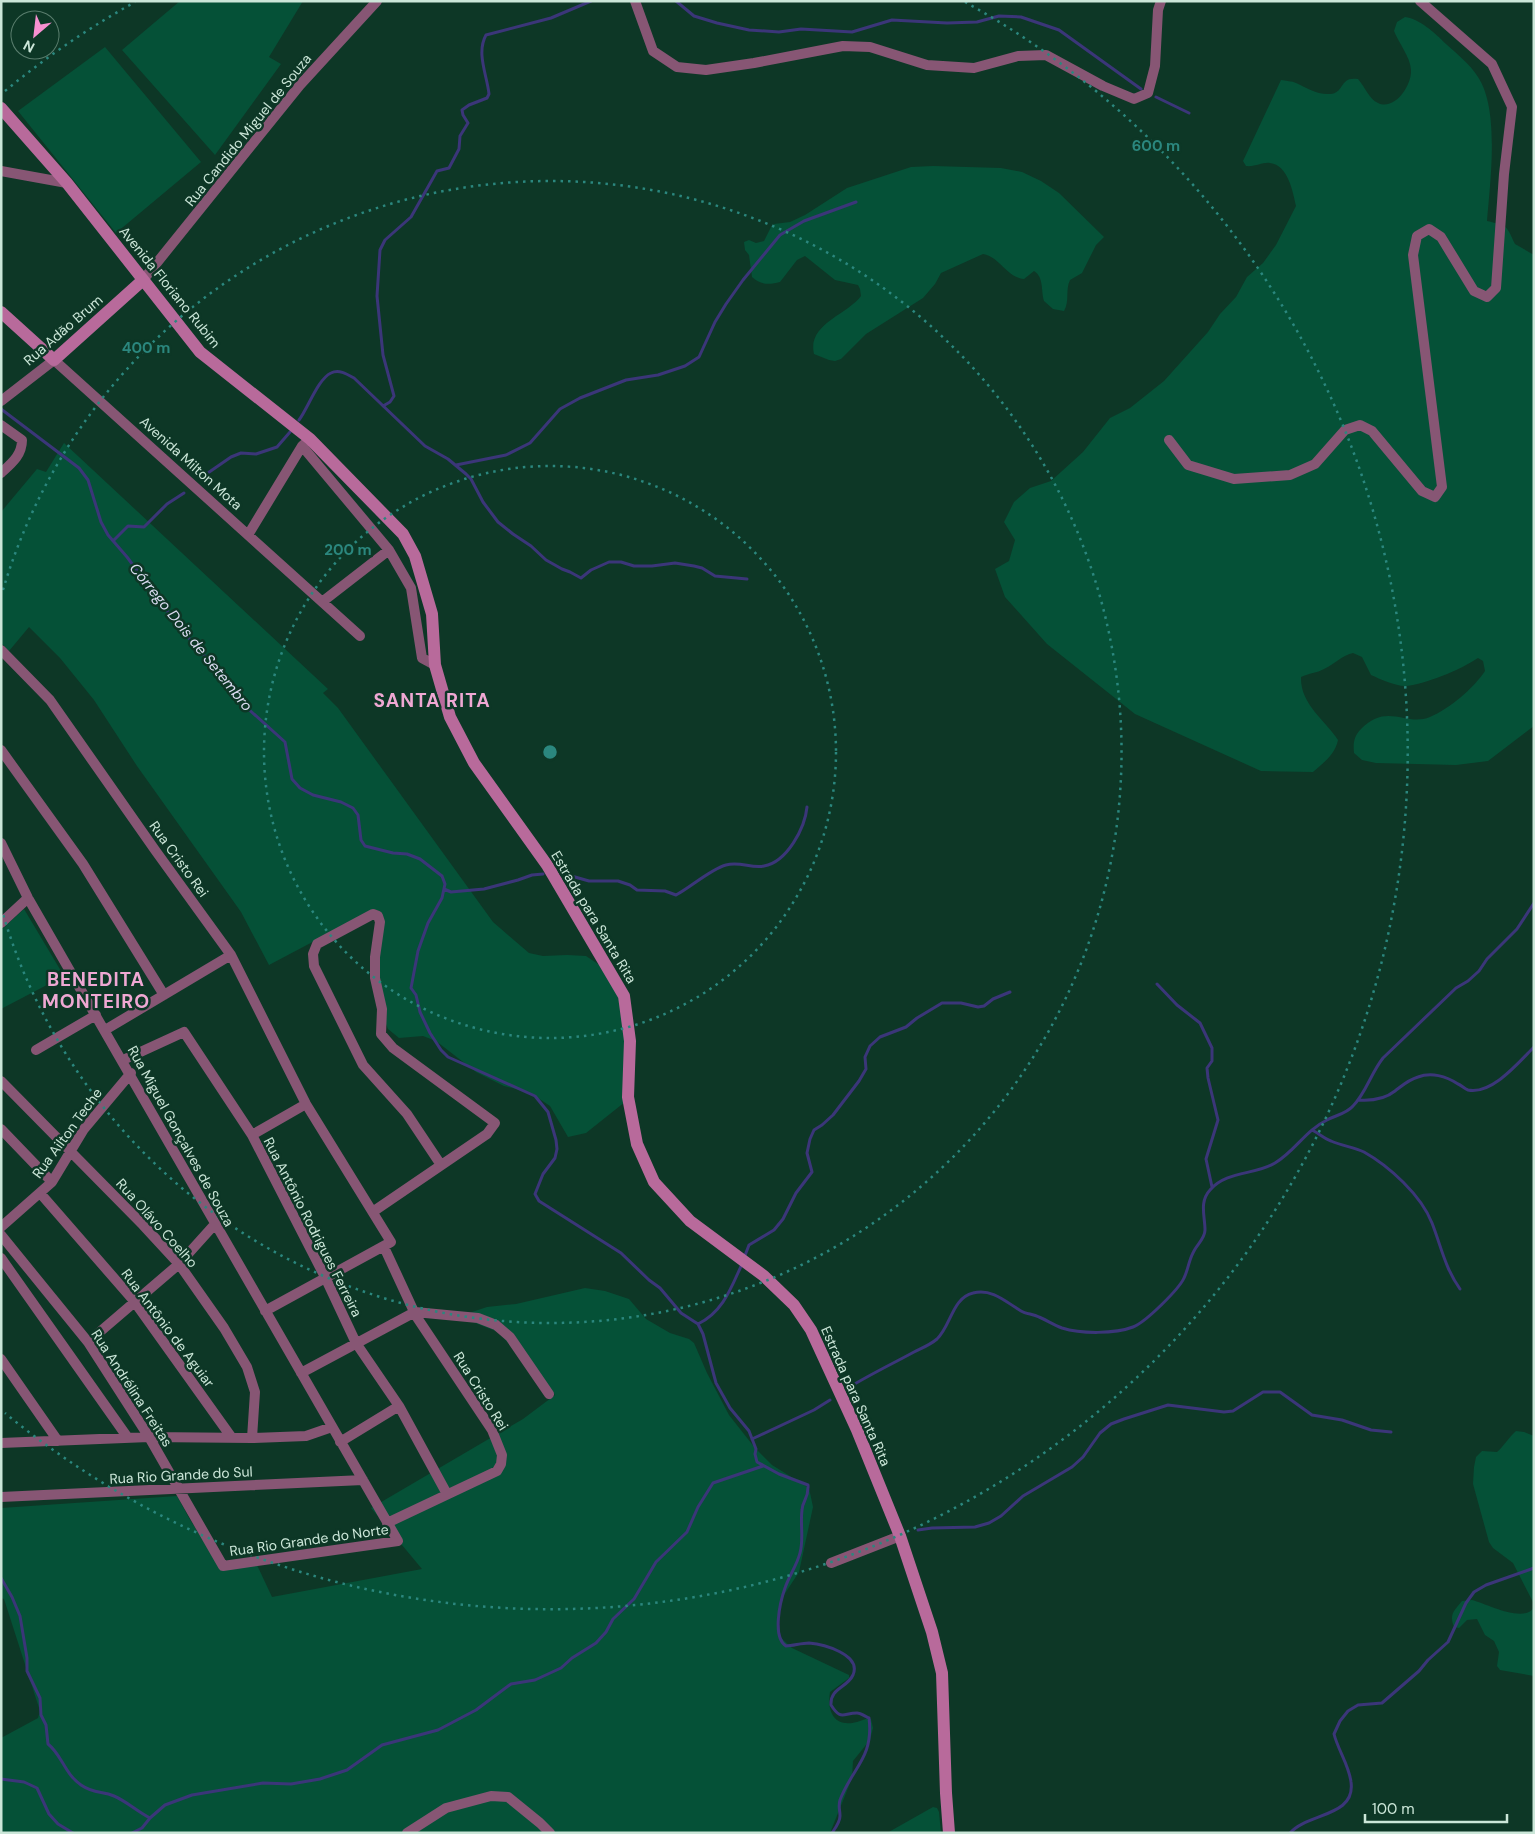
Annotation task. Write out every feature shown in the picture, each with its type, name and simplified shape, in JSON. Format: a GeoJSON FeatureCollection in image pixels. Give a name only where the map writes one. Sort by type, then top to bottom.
{"type":"FeatureCollection","features":[{"type":"Feature","properties":{"kind":"main road","name":"Avenida Floriano Rubim"},"geometry":{"type":"LineString","coordinates":[[1,108],[67,183],[200,352],[306,442]]}},
{"type":"Feature","properties":{"kind":"main road","name":"Rua Adão Brum"},"geometry":{"type":"LineString","coordinates":[[54,360],[143,280]]}},
{"type":"Feature","properties":{"kind":"main road","name":"Avenida Milton Mota"},"geometry":{"type":"LineString","coordinates":[[1,312],[54,360]]}},
{"type":"Feature","properties":{"kind":"main road","name":"Estrada para Santa Rita"},"geometry":{"type":"LineString","coordinates":[[306,442],[403,534],[415,556],[432,614],[435,665],[450,717],[474,763],[547,865],[624,996],[630,1041],[628,1097],[637,1144],[654,1182],[690,1221],[764,1276],[794,1305],[811,1330],[825,1357],[900,1536],[932,1632],[942,1674],[949,1833]]}},
{"type":"Feature","properties":{"kind":"street","name":"Rua Candido Miguel de Souza"},"geometry":{"type":"LineString","coordinates":[[143,280],[300,85],[377,1]]}},
{"type":"Feature","properties":{"kind":"street"},"geometry":{"type":"LineString","coordinates":[[635,1],[653,51],[677,67],[706,70],[843,46],[870,47],[927,65],[974,68],[1018,56],[1046,55],[1103,86],[1134,99],[1148,93],[1155,66],[1158,10],[1161,1]]}},
{"type":"Feature","properties":{"kind":"street"},"geometry":{"type":"LineString","coordinates":[[1169,440],[1188,465],[1234,479],[1290,475],[1315,464],[1345,430],[1360,424],[1372,431],[1422,491],[1435,497],[1442,487],[1412,256],[1417,236],[1429,229],[1442,237],[1474,291],[1487,297],[1496,288],[1504,174],[1512,107],[1492,64],[1420,1]]}},
{"type":"Feature","properties":{"kind":"street"},"geometry":{"type":"LineString","coordinates":[[1,171],[67,183]]}},
{"type":"Feature","properties":{"kind":"street","name":"Rua Adão Brum"},"geometry":{"type":"LineString","coordinates":[[3,397],[54,360]]}},
{"type":"Feature","properties":{"kind":"street","name":"Avenida Milton Mota"},"geometry":{"type":"LineString","coordinates":[[54,360],[360,636]]}},
{"type":"Feature","properties":{"kind":"street"},"geometry":{"type":"LineString","coordinates":[[1,425],[22,440],[22,449],[16,459],[1,473]]}},
{"type":"Feature","properties":{"kind":"street"},"geometry":{"type":"LineString","coordinates":[[248,535],[306,442]]}},
{"type":"Feature","properties":{"kind":"street","name":"Avenida Floriano Rubim"},"geometry":{"type":"LineString","coordinates":[[306,442],[389,550],[411,588],[422,658],[435,665]]}},
{"type":"Feature","properties":{"kind":"street"},"geometry":{"type":"LineString","coordinates":[[322,602],[389,550]]}},
{"type":"Feature","properties":{"kind":"street","name":"Rua Cristo Rei"},"geometry":{"type":"LineString","coordinates":[[1,650],[50,700],[231,955],[306,1104],[374,1211],[415,1312],[492,1430],[502,1455],[497,1471],[387,1523]]}},
{"type":"Feature","properties":{"kind":"street"},"geometry":{"type":"LineString","coordinates":[[1,750],[83,864],[164,995]]}},
{"type":"Feature","properties":{"kind":"street","name":"Rua Miguel Gonçalves de Souza"},"geometry":{"type":"LineString","coordinates":[[1,843],[28,898],[131,1073],[215,1224],[398,1541]]}},
{"type":"Feature","properties":{"kind":"street"},"geometry":{"type":"LineString","coordinates":[[1,923],[28,898]]}},
{"type":"Feature","properties":{"kind":"street"},"geometry":{"type":"LineString","coordinates":[[374,1211],[487,1134],[495,1123],[393,1048],[381,1034],[382,1009],[375,978],[375,957],[380,922],[378,916],[373,914],[317,944],[313,954],[314,966],[363,1065],[406,1114],[441,1165]]}},
{"type":"Feature","properties":{"kind":"street"},"geometry":{"type":"LineString","coordinates":[[105,1030],[231,955]]}},
{"type":"Feature","properties":{"kind":"street"},"geometry":{"type":"LineString","coordinates":[[36,1050],[96,1015]]}},
{"type":"Feature","properties":{"kind":"street","name":"Rua Antônio Rodrigues Ferreira"},"geometry":{"type":"LineString","coordinates":[[123,1060],[184,1032],[252,1135],[356,1343],[399,1406],[447,1494]]}},
{"type":"Feature","properties":{"kind":"street","name":"Rua Ailton Teche"},"geometry":{"type":"LineString","coordinates":[[1,1227],[52,1182],[84,1129],[131,1073]]}},
{"type":"Feature","properties":{"kind":"street","name":"Rua Olávo Coelho"},"geometry":{"type":"LineString","coordinates":[[1,1081],[71,1151],[178,1264],[224,1328],[247,1367],[255,1392],[252,1438]]}},
{"type":"Feature","properties":{"kind":"street"},"geometry":{"type":"LineString","coordinates":[[252,1135],[306,1104]]}},
{"type":"Feature","properties":{"kind":"street"},"geometry":{"type":"LineString","coordinates":[[1,1129],[52,1182]]}},
{"type":"Feature","properties":{"kind":"street","name":"Rua Antônio de Aguiar"},"geometry":{"type":"LineString","coordinates":[[40,1193],[134,1301],[232,1438]]}},
{"type":"Feature","properties":{"kind":"street"},"geometry":{"type":"LineString","coordinates":[[88,1342],[178,1264],[215,1224]]}},
{"type":"Feature","properties":{"kind":"street","name":"Rua Andrélina Freitas"},"geometry":{"type":"LineString","coordinates":[[1,1235],[88,1342],[149,1437],[223,1566]]}},
{"type":"Feature","properties":{"kind":"street"},"geometry":{"type":"LineString","coordinates":[[265,1311],[388,1244]]}},
{"type":"Feature","properties":{"kind":"street"},"geometry":{"type":"LineString","coordinates":[[1,1258],[128,1438]]}},
{"type":"Feature","properties":{"kind":"street"},"geometry":{"type":"LineString","coordinates":[[301,1373],[415,1312],[478,1318],[496,1325],[510,1337],[549,1394]]}},
{"type":"Feature","properties":{"kind":"street"},"geometry":{"type":"LineString","coordinates":[[1,1359],[58,1441]]}},
{"type":"Feature","properties":{"kind":"street"},"geometry":{"type":"LineString","coordinates":[[340,1442],[399,1406]]}},
{"type":"Feature","properties":{"kind":"street"},"geometry":{"type":"LineString","coordinates":[[1,1443],[149,1437],[252,1438],[306,1436],[332,1427]]}},
{"type":"Feature","properties":{"kind":"street","name":"Rua Rio Grande do Sul"},"geometry":{"type":"LineString","coordinates":[[1,1497],[363,1480]]}},
{"type":"Feature","properties":{"kind":"street"},"geometry":{"type":"LineString","coordinates":[[831,1563],[900,1536]]}},
{"type":"Feature","properties":{"kind":"street","name":"Rua Rio Grande do Norte"},"geometry":{"type":"LineString","coordinates":[[223,1566],[398,1541]]}},
{"type":"Feature","properties":{"kind":"street"},"geometry":{"type":"LineString","coordinates":[[407,1833],[446,1808],[491,1796],[508,1798],[540,1822],[550,1833]]}},
{"type":"Feature","properties":{"kind":"green space"},"geometry":{"type":"Polygon","coordinates":[[[180,1],[303,1],[269,57],[281,64],[215,155],[122,50],[180,1]]]}},
{"type":"Feature","properties":{"kind":"green space"},"geometry":{"type":"Polygon","coordinates":[[[1405,17],[1411,18],[1432,31],[1467,63],[1478,77],[1485,91],[1491,127],[1492,147],[1487,221],[1506,227],[1515,244],[1534,255],[1534,726],[1488,761],[1456,765],[1376,763],[1362,760],[1354,753],[1355,740],[1357,734],[1370,721],[1388,716],[1413,719],[1430,717],[1445,709],[1460,697],[1485,671],[1483,661],[1478,658],[1432,680],[1401,686],[1371,675],[1362,657],[1353,653],[1328,667],[1301,677],[1302,687],[1309,704],[1338,740],[1332,754],[1313,772],[1261,771],[1135,714],[1047,644],[1005,597],[995,569],[1009,561],[1015,540],[1004,522],[1014,502],[1030,488],[1051,481],[1083,452],[1110,418],[1130,408],[1164,381],[1208,332],[1220,314],[1236,297],[1247,277],[1263,263],[1276,245],[1296,206],[1289,180],[1276,165],[1267,163],[1246,166],[1243,161],[1281,80],[1294,82],[1316,92],[1330,94],[1338,91],[1348,80],[1358,79],[1370,96],[1378,103],[1390,103],[1396,100],[1409,83],[1411,76],[1409,60],[1394,31],[1397,22],[1405,17]]]}},
{"type":"Feature","properties":{"kind":"green space"},"geometry":{"type":"Polygon","coordinates":[[[105,47],[201,162],[116,233],[18,111],[105,47]]]}},
{"type":"Feature","properties":{"kind":"green space"},"geometry":{"type":"Polygon","coordinates":[[[911,167],[1001,168],[1022,172],[1041,181],[1059,193],[1104,237],[1096,245],[1082,273],[1070,280],[1064,311],[1053,309],[1044,301],[1041,280],[1034,271],[1024,279],[1012,275],[994,259],[983,254],[941,273],[935,284],[923,298],[866,334],[841,359],[829,360],[814,354],[813,344],[816,335],[822,327],[855,303],[861,296],[858,285],[835,280],[805,256],[797,260],[780,282],[762,283],[752,277],[749,255],[745,250],[744,242],[749,240],[756,243],[764,241],[774,224],[790,222],[805,215],[847,188],[911,167]]]}},
{"type":"Feature","properties":{"kind":"green space"},"geometry":{"type":"Polygon","coordinates":[[[64,443],[328,689],[323,693],[338,708],[493,922],[529,953],[543,956],[586,956],[601,966],[620,997],[630,1098],[586,1133],[568,1137],[550,1106],[529,1092],[504,1086],[476,1072],[436,1041],[423,1036],[399,1038],[388,1029],[382,1014],[377,972],[381,916],[375,909],[269,965],[241,912],[137,766],[94,700],[60,658],[29,627],[9,651],[1,643],[1,512],[37,469],[46,472],[64,443]]]}},
{"type":"Feature","properties":{"kind":"green space"},"geometry":{"type":"Polygon","coordinates":[[[24,909],[64,976],[1,1009],[1,930],[24,909]]]}},
{"type":"Feature","properties":{"kind":"green space"},"geometry":{"type":"Polygon","coordinates":[[[585,1288],[605,1291],[629,1299],[646,1319],[670,1333],[689,1339],[694,1343],[729,1415],[755,1448],[772,1465],[809,1488],[813,1507],[799,1572],[782,1598],[777,1620],[780,1637],[792,1648],[849,1675],[849,1678],[830,1692],[831,1712],[834,1717],[843,1723],[871,1719],[873,1728],[870,1740],[853,1761],[852,1778],[830,1833],[3,1833],[1,1828],[1,1738],[38,1718],[40,1711],[4,1599],[1,1598],[1,1508],[177,1496],[219,1565],[257,1565],[272,1597],[422,1569],[371,1508],[523,1419],[555,1395],[498,1332],[465,1319],[466,1314],[487,1307],[516,1304],[585,1288]]]}},
{"type":"Feature","properties":{"kind":"green space"},"geometry":{"type":"Polygon","coordinates":[[[1516,1431],[1534,1436],[1534,1604],[1513,1563],[1493,1548],[1489,1542],[1473,1484],[1476,1457],[1482,1451],[1497,1452],[1516,1431]]]}},
{"type":"Feature","properties":{"kind":"green space"},"geometry":{"type":"Polygon","coordinates":[[[1472,1600],[1514,1613],[1523,1614],[1529,1612],[1534,1607],[1534,1676],[1500,1670],[1497,1666],[1499,1652],[1494,1641],[1485,1635],[1477,1619],[1467,1620],[1459,1628],[1454,1627],[1452,1616],[1455,1610],[1462,1601],[1472,1600]]]}},
{"type":"Feature","properties":{"kind":"green space"},"geometry":{"type":"Polygon","coordinates":[[[933,1807],[937,1808],[939,1812],[941,1833],[887,1833],[933,1807]]]}},
{"type":"Feature","properties":{"kind":"waterway"},"geometry":{"type":"LineString","coordinates":[[383,406],[390,402],[394,396],[383,355],[377,296],[380,250],[385,240],[411,217],[437,171],[449,168],[459,149],[460,136],[468,123],[462,110],[487,98],[489,94],[482,57],[483,42],[486,35],[551,18],[591,1]]}},
{"type":"Feature","properties":{"kind":"waterway"},"geometry":{"type":"LineString","coordinates":[[676,1],[694,16],[717,23],[749,30],[779,32],[801,29],[852,32],[892,20],[947,23],[977,22],[999,16],[1021,17],[1059,30],[1141,89]]}},
{"type":"Feature","properties":{"kind":"waterway"},"geometry":{"type":"LineString","coordinates":[[1156,97],[1189,113]]}},
{"type":"Feature","properties":{"kind":"waterway"},"geometry":{"type":"LineString","coordinates":[[456,465],[506,455],[530,443],[560,409],[580,398],[626,380],[658,375],[685,366],[699,357],[715,322],[726,304],[780,235],[804,221],[856,202]]}},
{"type":"Feature","properties":{"kind":"waterway"},"geometry":{"type":"LineString","coordinates":[[299,420],[326,376],[334,372],[343,372],[354,378],[425,446],[448,459],[466,474],[498,522],[531,546],[546,560],[562,569],[581,578],[591,570],[609,562],[621,562],[634,566],[675,563],[702,568],[715,576],[747,579]]}},
{"type":"Feature","properties":{"kind":"waterway","name":"Córrego Dois de Setembro"},"geometry":{"type":"LineString","coordinates":[[1,409],[79,468],[88,480],[101,522],[108,535],[127,557],[180,628],[245,706],[285,742],[292,779],[300,788],[313,795],[341,802],[353,808],[358,815],[361,840],[365,846],[393,853],[407,854],[420,859],[442,876],[445,884],[442,898],[428,923],[418,951],[411,988],[416,995],[420,1012],[430,1033],[448,1057],[535,1096],[548,1112],[557,1149],[555,1158],[543,1174],[535,1194],[539,1201],[621,1253],[660,1288],[681,1313],[698,1324],[703,1334],[716,1383],[730,1408],[749,1431],[756,1449],[757,1462],[779,1474],[808,1485],[802,1507],[801,1548],[781,1602],[778,1619],[779,1635],[786,1646],[806,1643],[815,1644],[831,1648],[852,1661],[853,1675],[833,1695],[831,1705],[840,1715],[859,1713],[869,1718],[870,1732],[865,1753],[840,1800],[840,1816],[838,1824],[832,1833]]}},
{"type":"Feature","properties":{"kind":"waterway"},"geometry":{"type":"LineString","coordinates":[[202,477],[231,457],[241,453],[256,454],[277,447],[290,432]]}},
{"type":"Feature","properties":{"kind":"waterway"},"geometry":{"type":"LineString","coordinates":[[113,541],[128,526],[144,527],[167,504],[184,493]]}},
{"type":"Feature","properties":{"kind":"waterway"},"geometry":{"type":"LineString","coordinates":[[561,873],[589,881],[618,881],[630,885],[637,890],[665,891],[676,895],[720,867],[731,864],[759,867],[780,858],[799,834],[807,807]]}},
{"type":"Feature","properties":{"kind":"waterway"},"geometry":{"type":"LineString","coordinates":[[444,889],[451,892],[484,889],[532,875],[543,874]]}},
{"type":"Feature","properties":{"kind":"waterway"},"geometry":{"type":"LineString","coordinates":[[848,1388],[937,1339],[946,1327],[960,1300],[973,1293],[986,1292],[993,1294],[1023,1312],[1070,1330],[1108,1332],[1126,1329],[1139,1324],[1162,1305],[1184,1278],[1194,1250],[1205,1233],[1203,1209],[1205,1199],[1210,1190],[1224,1179],[1259,1170],[1275,1163],[1289,1153],[1320,1124],[1350,1109],[1358,1101],[1383,1058],[1456,988],[1468,981],[1479,971],[1487,959],[1517,929],[1534,903]]}},
{"type":"Feature","properties":{"kind":"waterway"},"geometry":{"type":"LineString","coordinates":[[1157,984],[1177,1005],[1200,1023],[1212,1048],[1212,1061],[1207,1068],[1218,1120],[1206,1159],[1212,1187]]}},
{"type":"Feature","properties":{"kind":"waterway"},"geometry":{"type":"LineString","coordinates":[[744,1258],[749,1245],[774,1230],[783,1219],[796,1193],[812,1172],[807,1153],[814,1130],[833,1115],[859,1081],[866,1069],[865,1057],[870,1046],[880,1037],[906,1027],[942,1003],[961,1003],[978,1007],[984,1006],[993,999],[1010,992]]}},
{"type":"Feature","properties":{"kind":"waterway"},"geometry":{"type":"LineString","coordinates":[[1358,1100],[1382,1098],[1411,1080],[1428,1075],[1449,1079],[1468,1090],[1486,1088],[1513,1069],[1534,1047]]}},
{"type":"Feature","properties":{"kind":"waterway"},"geometry":{"type":"LineString","coordinates":[[1312,1130],[1329,1140],[1364,1152],[1384,1165],[1403,1182],[1427,1212],[1447,1265],[1460,1289]]}},
{"type":"Feature","properties":{"kind":"waterway"},"geometry":{"type":"LineString","coordinates":[[698,1324],[707,1319],[720,1306],[742,1264]]}},
{"type":"Feature","properties":{"kind":"waterway"},"geometry":{"type":"LineString","coordinates":[[918,1530],[975,1527],[989,1523],[1001,1516],[1023,1496],[1072,1467],[1083,1457],[1100,1433],[1111,1424],[1168,1405],[1224,1412],[1233,1411],[1263,1392],[1280,1392],[1312,1415],[1342,1420],[1371,1430],[1391,1432]]}},
{"type":"Feature","properties":{"kind":"waterway"},"geometry":{"type":"LineString","coordinates":[[752,1439],[814,1410],[830,1400]]}},
{"type":"Feature","properties":{"kind":"waterway"},"geometry":{"type":"LineString","coordinates":[[132,1833],[142,1828],[165,1805],[192,1795],[263,1783],[291,1784],[320,1779],[347,1770],[382,1745],[438,1730],[476,1710],[511,1684],[535,1680],[561,1668],[572,1658],[596,1643],[606,1632],[613,1619],[634,1599],[656,1562],[687,1532],[698,1507],[713,1483],[763,1466]]}},
{"type":"Feature","properties":{"kind":"waterway"},"geometry":{"type":"LineString","coordinates":[[1290,1833],[1307,1822],[1338,1808],[1346,1802],[1351,1793],[1350,1776],[1334,1734],[1340,1721],[1348,1711],[1358,1705],[1382,1703],[1419,1671],[1448,1642],[1466,1603],[1474,1592],[1486,1585],[1534,1568]]}},
{"type":"Feature","properties":{"kind":"waterway"},"geometry":{"type":"LineString","coordinates":[[1,1578],[20,1616],[27,1658],[27,1671],[40,1698],[41,1715],[46,1725],[48,1744],[57,1753],[75,1780],[81,1785],[90,1790],[119,1798],[150,1818]]}},
{"type":"Feature","properties":{"kind":"waterway"},"geometry":{"type":"LineString","coordinates":[[1,1779],[24,1782],[37,1788],[49,1814],[58,1824],[73,1833]]}},
{"type":"Feature","properties":{"kind":"district","name":"SANTA RITA"},"geometry":{"type":"Point","coordinates":[432,700]}},
{"type":"Feature","properties":{"kind":"district","name":"BENEDITA MONTEIRO"},"geometry":{"type":"Point","coordinates":[96,990]}}]}
